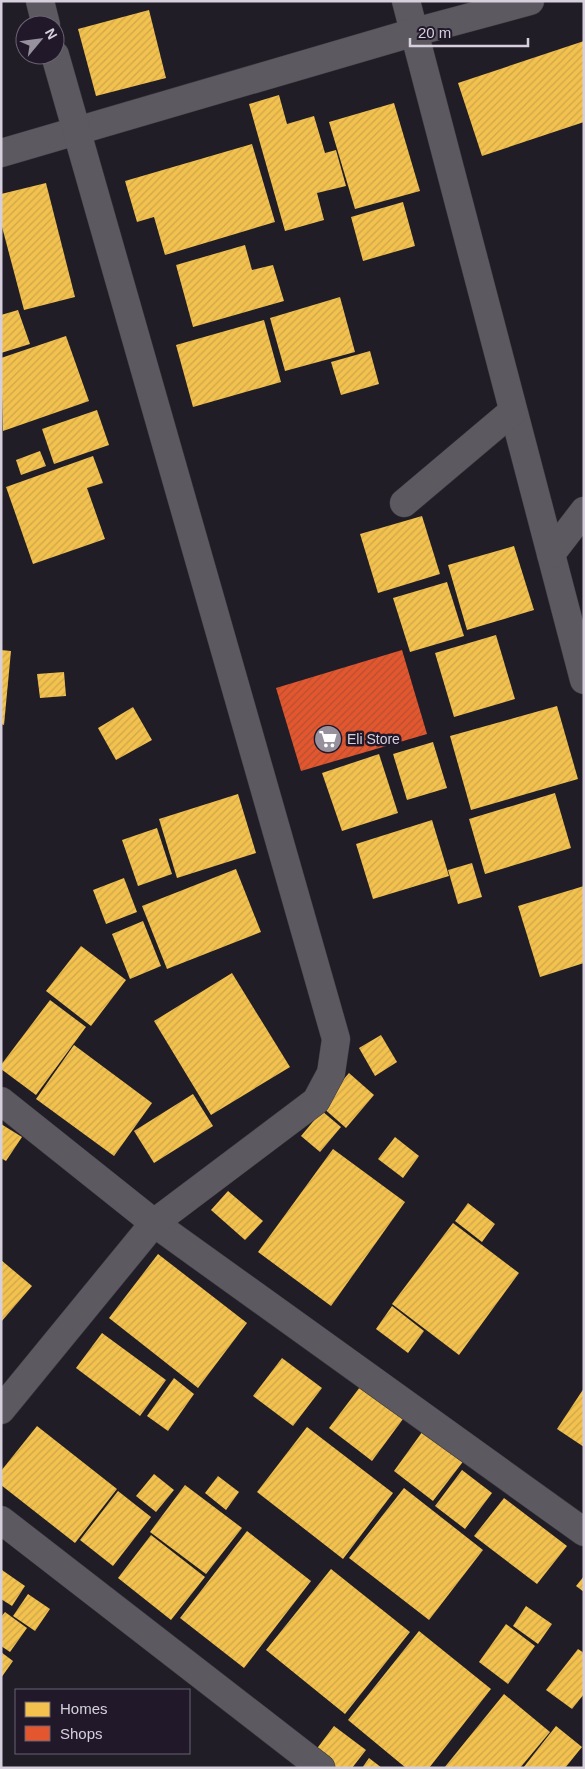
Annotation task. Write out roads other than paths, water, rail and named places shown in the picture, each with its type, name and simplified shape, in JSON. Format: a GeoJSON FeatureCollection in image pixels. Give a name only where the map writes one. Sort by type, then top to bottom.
{"type":"FeatureCollection","features":[{"type":"Feature","properties":{"kind":"street"},"geometry":{"type":"LineString","coordinates":[[40,1],[44,15]]}},
{"type":"Feature","properties":{"kind":"street"},"geometry":{"type":"LineString","coordinates":[[406,1],[584,680]]}},
{"type":"Feature","properties":{"kind":"street"},"geometry":{"type":"LineString","coordinates":[[1,153],[415,32],[530,1]]}},
{"type":"Feature","properties":{"kind":"street"},"geometry":{"type":"LineString","coordinates":[[1,1410],[154,1222],[316,1101],[331,1073],[336,1039],[58,65]]}},
{"type":"Feature","properties":{"kind":"street"},"geometry":{"type":"LineString","coordinates":[[404,503],[513,411]]}},
{"type":"Feature","properties":{"kind":"street"},"geometry":{"type":"LineString","coordinates":[[551,554],[584,511]]}},
{"type":"Feature","properties":{"kind":"street"},"geometry":{"type":"LineString","coordinates":[[1,1101],[154,1222],[584,1532]]}},
{"type":"Feature","properties":{"kind":"street"},"geometry":{"type":"LineString","coordinates":[[1,1520],[321,1768]]}},
{"type":"Feature","properties":{"kind":"place","name":"Eli Store"},"geometry":{"type":"Point","coordinates":[328,739]}}]}
